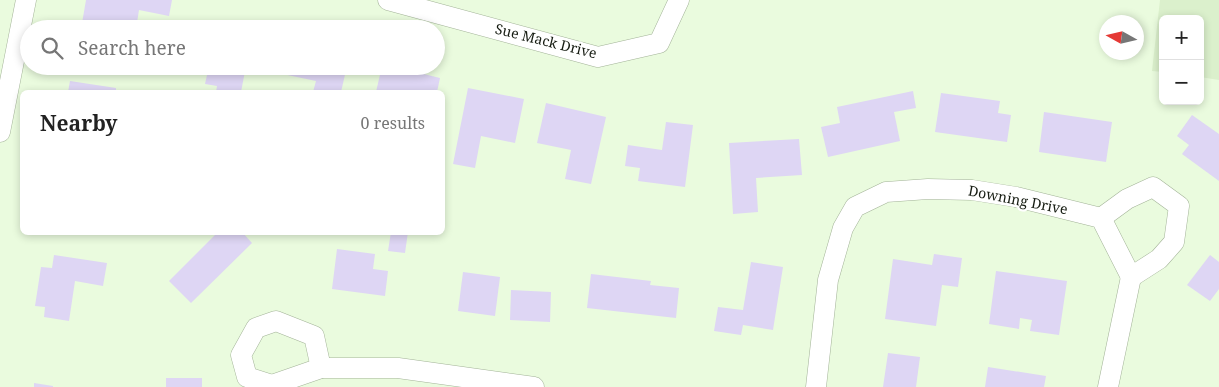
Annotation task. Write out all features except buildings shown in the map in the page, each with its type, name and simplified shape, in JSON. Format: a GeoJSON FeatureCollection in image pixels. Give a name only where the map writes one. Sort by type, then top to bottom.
{"type":"FeatureCollection","features":[{"type":"Feature","properties":{"kind":"street"},"geometry":{"type":"LineString","coordinates":[[22,20],[26,0]]}},
{"type":"Feature","properties":{"kind":"street","name":"Sue Mack Drive"},"geometry":{"type":"LineString","coordinates":[[388,0],[598,57],[659,43],[679,0]]}},
{"type":"Feature","properties":{"kind":"street"},"geometry":{"type":"LineString","coordinates":[[0,132],[20,30]]}},
{"type":"Feature","properties":{"kind":"street"},"geometry":{"type":"LineString","coordinates":[[1108,387],[1131,277],[1101,218],[1127,199],[1153,187],[1179,206],[1174,242],[1158,259],[1131,277]]}},
{"type":"Feature","properties":{"kind":"street","name":"Downing Drive"},"geometry":{"type":"LineString","coordinates":[[816,387],[828,280],[843,228],[854,207],[886,192],[928,189],[972,190],[1016,197],[1101,218]]}},
{"type":"Feature","properties":{"kind":"street"},"geometry":{"type":"LineString","coordinates":[[321,368],[314,336],[276,321],[256,328],[241,354],[247,377],[271,386],[321,368],[398,368],[534,387]]}},
{"type":"Feature","properties":{"kind":"shaded area"},"geometry":{"type":"Polygon","coordinates":[[[1160,0],[1219,0],[1219,80],[1204,78],[1204,15],[1159,15],[1159,72],[1152,71],[1160,0]]]}}]}
